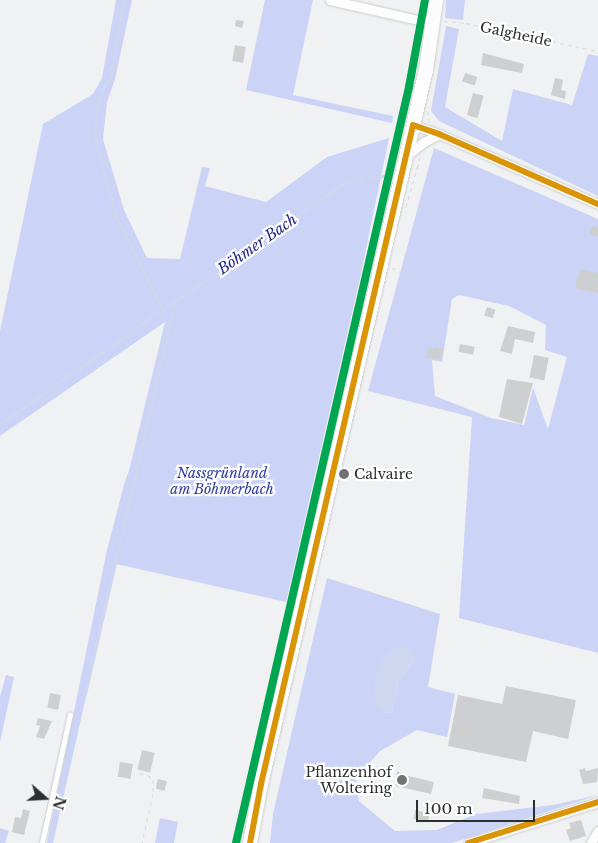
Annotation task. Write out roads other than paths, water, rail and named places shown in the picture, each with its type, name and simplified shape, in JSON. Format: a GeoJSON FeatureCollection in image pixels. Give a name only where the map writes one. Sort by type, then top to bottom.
{"type":"FeatureCollection","features":[{"type":"Feature","properties":{"kind":"main road"},"geometry":{"type":"LineString","coordinates":[[250,843],[281,696],[413,125],[434,21],[436,0]]}},
{"type":"Feature","properties":{"kind":"street"},"geometry":{"type":"LineString","coordinates":[[330,0],[422,21],[434,21]]}},
{"type":"Feature","properties":{"kind":"street"},"geometry":{"type":"LineString","coordinates":[[413,125],[439,134],[598,204]]}},
{"type":"Feature","properties":{"kind":"street"},"geometry":{"type":"LineString","coordinates":[[406,156],[424,142],[439,134]]}},
{"type":"Feature","properties":{"kind":"street"},"geometry":{"type":"LineString","coordinates":[[468,843],[598,802]]}},
{"type":"Feature","properties":{"kind":"street"},"geometry":{"type":"LineString","coordinates":[[591,843],[598,831]]}},
{"type":"Feature","properties":{"kind":"lane"},"geometry":{"type":"LineString","coordinates":[[42,843],[70,715]]}},
{"type":"Feature","properties":{"kind":"waterway"},"geometry":{"type":"LineString","coordinates":[[101,91],[110,78],[123,0]]}},
{"type":"Feature","properties":{"kind":"waterway"},"geometry":{"type":"LineString","coordinates":[[99,99],[95,138],[116,215],[163,310]]}},
{"type":"Feature","properties":{"kind":"waterway","name":"Böhmer Bach"},"geometry":{"type":"LineString","coordinates":[[369,178],[384,176]]}},
{"type":"Feature","properties":{"kind":"waterway","name":"Böhmer Bach"},"geometry":{"type":"LineString","coordinates":[[155,315],[337,188],[347,182],[361,178]]}},
{"type":"Feature","properties":{"kind":"waterway"},"geometry":{"type":"LineString","coordinates":[[85,694],[175,302]]}},
{"type":"Feature","properties":{"kind":"waterway","name":"Böhmer Bach"},"geometry":{"type":"LineString","coordinates":[[0,424],[151,318]]}},
{"type":"Feature","properties":{"kind":"place","name":"Calvaire"},"geometry":{"type":"Point","coordinates":[344,474]}},
{"type":"Feature","properties":{"kind":"place","name":"Pflanzenhof Woltering"},"geometry":{"type":"Point","coordinates":[402,780]}},
{"type":"Feature","properties":{"kind":"park label","name":"Nassgrünland am Böhmerbach"},"geometry":{"type":"Point","coordinates":[222,482]}}]}
